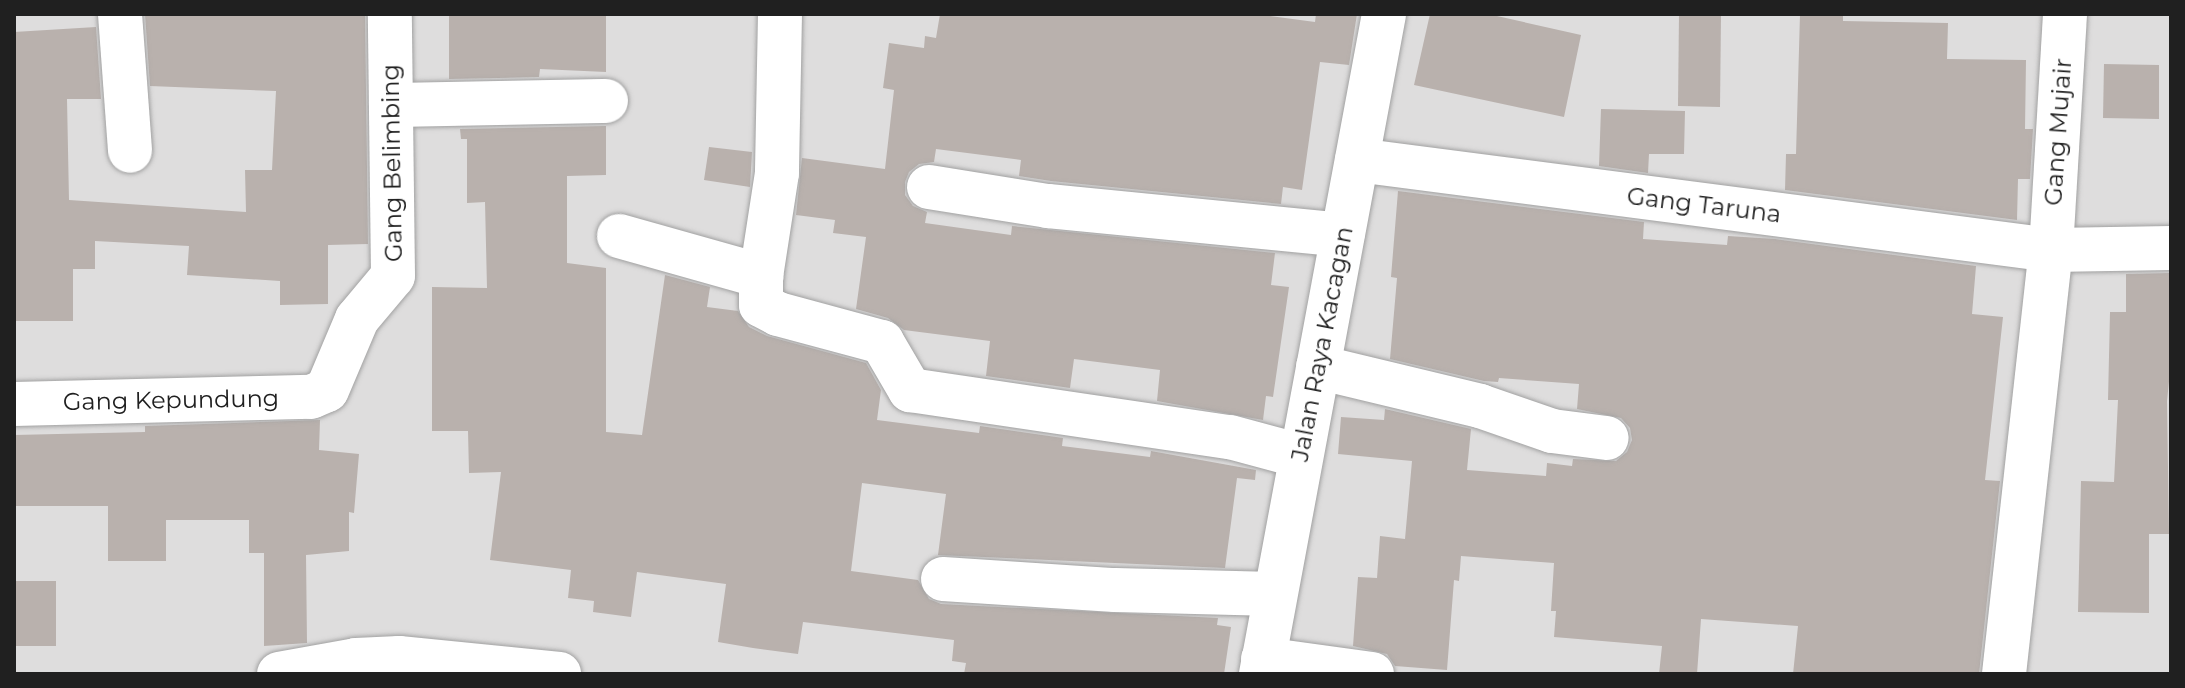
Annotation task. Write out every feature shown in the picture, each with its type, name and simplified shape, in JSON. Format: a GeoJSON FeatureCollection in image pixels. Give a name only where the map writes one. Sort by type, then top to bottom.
{"type":"FeatureCollection","features":[{"type":"Feature","properties":{"kind":"street"},"geometry":{"type":"LineString","coordinates":[[120,14],[130,151]]}},
{"type":"Feature","properties":{"kind":"street","name":"Gang Belimbing"},"geometry":{"type":"LineString","coordinates":[[327,390],[357,319],[393,276],[390,14]]}},
{"type":"Feature","properties":{"kind":"street"},"geometry":{"type":"LineString","coordinates":[[780,14],[777,173],[761,276],[761,305],[778,314],[882,342],[910,390],[1230,437],[1301,456]]}},
{"type":"Feature","properties":{"kind":"street","name":"Jalan Raya Kacagan"},"geometry":{"type":"LineString","coordinates":[[1262,666],[1384,14]]}},
{"type":"Feature","properties":{"kind":"street","name":"Gang Mujair"},"geometry":{"type":"LineString","coordinates":[[2004,674],[2051,250],[2065,14]]}},
{"type":"Feature","properties":{"kind":"street"},"geometry":{"type":"LineString","coordinates":[[391,105],[606,101]]}},
{"type":"Feature","properties":{"kind":"street","name":"Gang Taruna"},"geometry":{"type":"LineString","coordinates":[[1357,160],[2051,250],[2171,248]]}},
{"type":"Feature","properties":{"kind":"street"},"geometry":{"type":"LineString","coordinates":[[929,187],[1048,206],[1343,235]]}},
{"type":"Feature","properties":{"kind":"street"},"geometry":{"type":"LineString","coordinates":[[619,236],[761,276]]}},
{"type":"Feature","properties":{"kind":"street"},"geometry":{"type":"LineString","coordinates":[[1318,367],[1480,406],[1552,431],[1607,438]]}},
{"type":"Feature","properties":{"kind":"street","name":"Gang Kepundung"},"geometry":{"type":"LineString","coordinates":[[14,404],[311,397],[327,390]]}},
{"type":"Feature","properties":{"kind":"street"},"geometry":{"type":"LineString","coordinates":[[943,579],[1115,590],[1275,594]]}},
{"type":"Feature","properties":{"kind":"street"},"geometry":{"type":"LineString","coordinates":[[279,674],[356,660],[399,658],[559,674]]}},
{"type":"Feature","properties":{"kind":"street"},"geometry":{"type":"LineString","coordinates":[[1262,666],[1372,674]]}},
{"type":"Feature","properties":{"kind":"shaded area"},"geometry":{"type":"Polygon","coordinates":[[[14,14],[2171,14],[2171,674],[14,674],[14,14]]]}},
{"type":"Feature","properties":{"kind":"building"},"geometry":{"type":"Polygon","coordinates":[[[145,14],[365,14],[368,244],[328,245],[328,304],[280,305],[280,281],[187,275],[189,246],[95,241],[95,269],[73,269],[73,321],[14,321],[14,32],[96,27],[101,99],[67,99],[69,200],[246,212],[245,170],[272,170],[276,91],[150,86],[145,14]]]}},
{"type":"Feature","properties":{"kind":"building"},"geometry":{"type":"Polygon","coordinates":[[[606,14],[606,72],[540,69],[539,77],[449,79],[449,16],[606,14]]]}},
{"type":"Feature","properties":{"kind":"building"},"geometry":{"type":"Polygon","coordinates":[[[940,14],[1254,14],[1315,22],[1316,14],[1357,14],[1349,65],[1320,62],[1302,190],[1283,187],[1281,204],[1019,176],[1021,160],[936,149],[934,162],[919,164],[909,172],[905,182],[905,195],[913,206],[927,212],[925,223],[1011,235],[1012,226],[1275,253],[1271,285],[1289,287],[1273,397],[1266,396],[1263,420],[1157,401],[1160,370],[1074,359],[1070,388],[986,376],[990,341],[904,330],[888,318],[856,309],[866,237],[833,233],[835,220],[796,215],[802,158],[885,169],[894,90],[883,88],[889,43],[924,48],[925,36],[936,38],[940,14]]]}},
{"type":"Feature","properties":{"kind":"building"},"geometry":{"type":"Polygon","coordinates":[[[1430,14],[1488,14],[1581,35],[1564,117],[1414,85],[1430,14]]]}},
{"type":"Feature","properties":{"kind":"building"},"geometry":{"type":"Polygon","coordinates":[[[1679,14],[1721,14],[1720,107],[1678,106],[1679,14]]]}},
{"type":"Feature","properties":{"kind":"building"},"geometry":{"type":"Polygon","coordinates":[[[1800,14],[1843,14],[1843,21],[1948,23],[1947,59],[2026,60],[2025,129],[2033,129],[2030,179],[2018,179],[2017,220],[1785,190],[1786,154],[1796,154],[1800,14]]]}},
{"type":"Feature","properties":{"kind":"building"},"geometry":{"type":"Polygon","coordinates":[[[2104,64],[2159,65],[2159,119],[2103,118],[2104,64]]]}},
{"type":"Feature","properties":{"kind":"building"},"geometry":{"type":"Polygon","coordinates":[[[1601,109],[1685,111],[1684,154],[1649,154],[1648,173],[1599,166],[1601,109]]]}},
{"type":"Feature","properties":{"kind":"building"},"geometry":{"type":"Polygon","coordinates":[[[606,126],[606,175],[567,176],[567,263],[606,268],[606,432],[642,435],[665,275],[710,287],[707,307],[738,311],[749,327],[767,336],[866,363],[881,390],[877,420],[979,433],[980,426],[1063,438],[1062,446],[1150,457],[1151,451],[1256,470],[1255,480],[1237,478],[1225,568],[938,555],[946,494],[862,483],[851,571],[918,580],[929,599],[941,604],[1218,618],[1217,625],[1231,627],[1224,674],[964,674],[966,663],[952,661],[954,640],[803,622],[798,654],[753,648],[718,642],[726,584],[637,572],[631,617],[593,612],[594,601],[568,598],[571,570],[490,560],[501,472],[469,473],[468,431],[432,431],[432,287],[487,288],[485,202],[467,203],[467,139],[461,139],[460,129],[606,126]]]}},
{"type":"Feature","properties":{"kind":"building"},"geometry":{"type":"Polygon","coordinates":[[[709,147],[752,152],[750,187],[704,180],[709,147]]]}},
{"type":"Feature","properties":{"kind":"building"},"geometry":{"type":"Polygon","coordinates":[[[1398,191],[1644,222],[1643,239],[1727,245],[1728,236],[1775,239],[1976,266],[1972,314],[2003,317],[1985,480],[2000,481],[1979,674],[1793,674],[1798,626],[1701,619],[1697,674],[1659,674],[1662,646],[1554,637],[1556,611],[1551,611],[1554,563],[1461,556],[1459,581],[1454,580],[1447,670],[1395,666],[1387,654],[1353,646],[1358,577],[1377,578],[1380,536],[1405,539],[1412,461],[1338,454],[1341,417],[1384,420],[1385,409],[1471,429],[1467,470],[1546,476],[1547,463],[1572,466],[1573,459],[1616,461],[1627,452],[1632,440],[1630,428],[1621,418],[1577,409],[1579,384],[1499,378],[1498,382],[1484,381],[1390,359],[1397,278],[1391,277],[1398,191]]]}},
{"type":"Feature","properties":{"kind":"building"},"geometry":{"type":"Polygon","coordinates":[[[2171,273],[2171,362],[2167,401],[2169,534],[2149,534],[2149,613],[2078,612],[2081,481],[2114,482],[2118,400],[2108,400],[2110,312],[2126,312],[2126,274],[2171,273]]]}},
{"type":"Feature","properties":{"kind":"building"},"geometry":{"type":"Polygon","coordinates":[[[320,420],[319,450],[359,454],[354,513],[349,512],[349,551],[306,555],[307,643],[264,646],[264,553],[249,553],[249,520],[166,520],[166,561],[108,561],[108,506],[14,506],[14,435],[145,432],[145,426],[320,420]]]}},
{"type":"Feature","properties":{"kind":"building"},"geometry":{"type":"Polygon","coordinates":[[[14,581],[56,581],[56,646],[14,646],[14,581]]]}}]}
